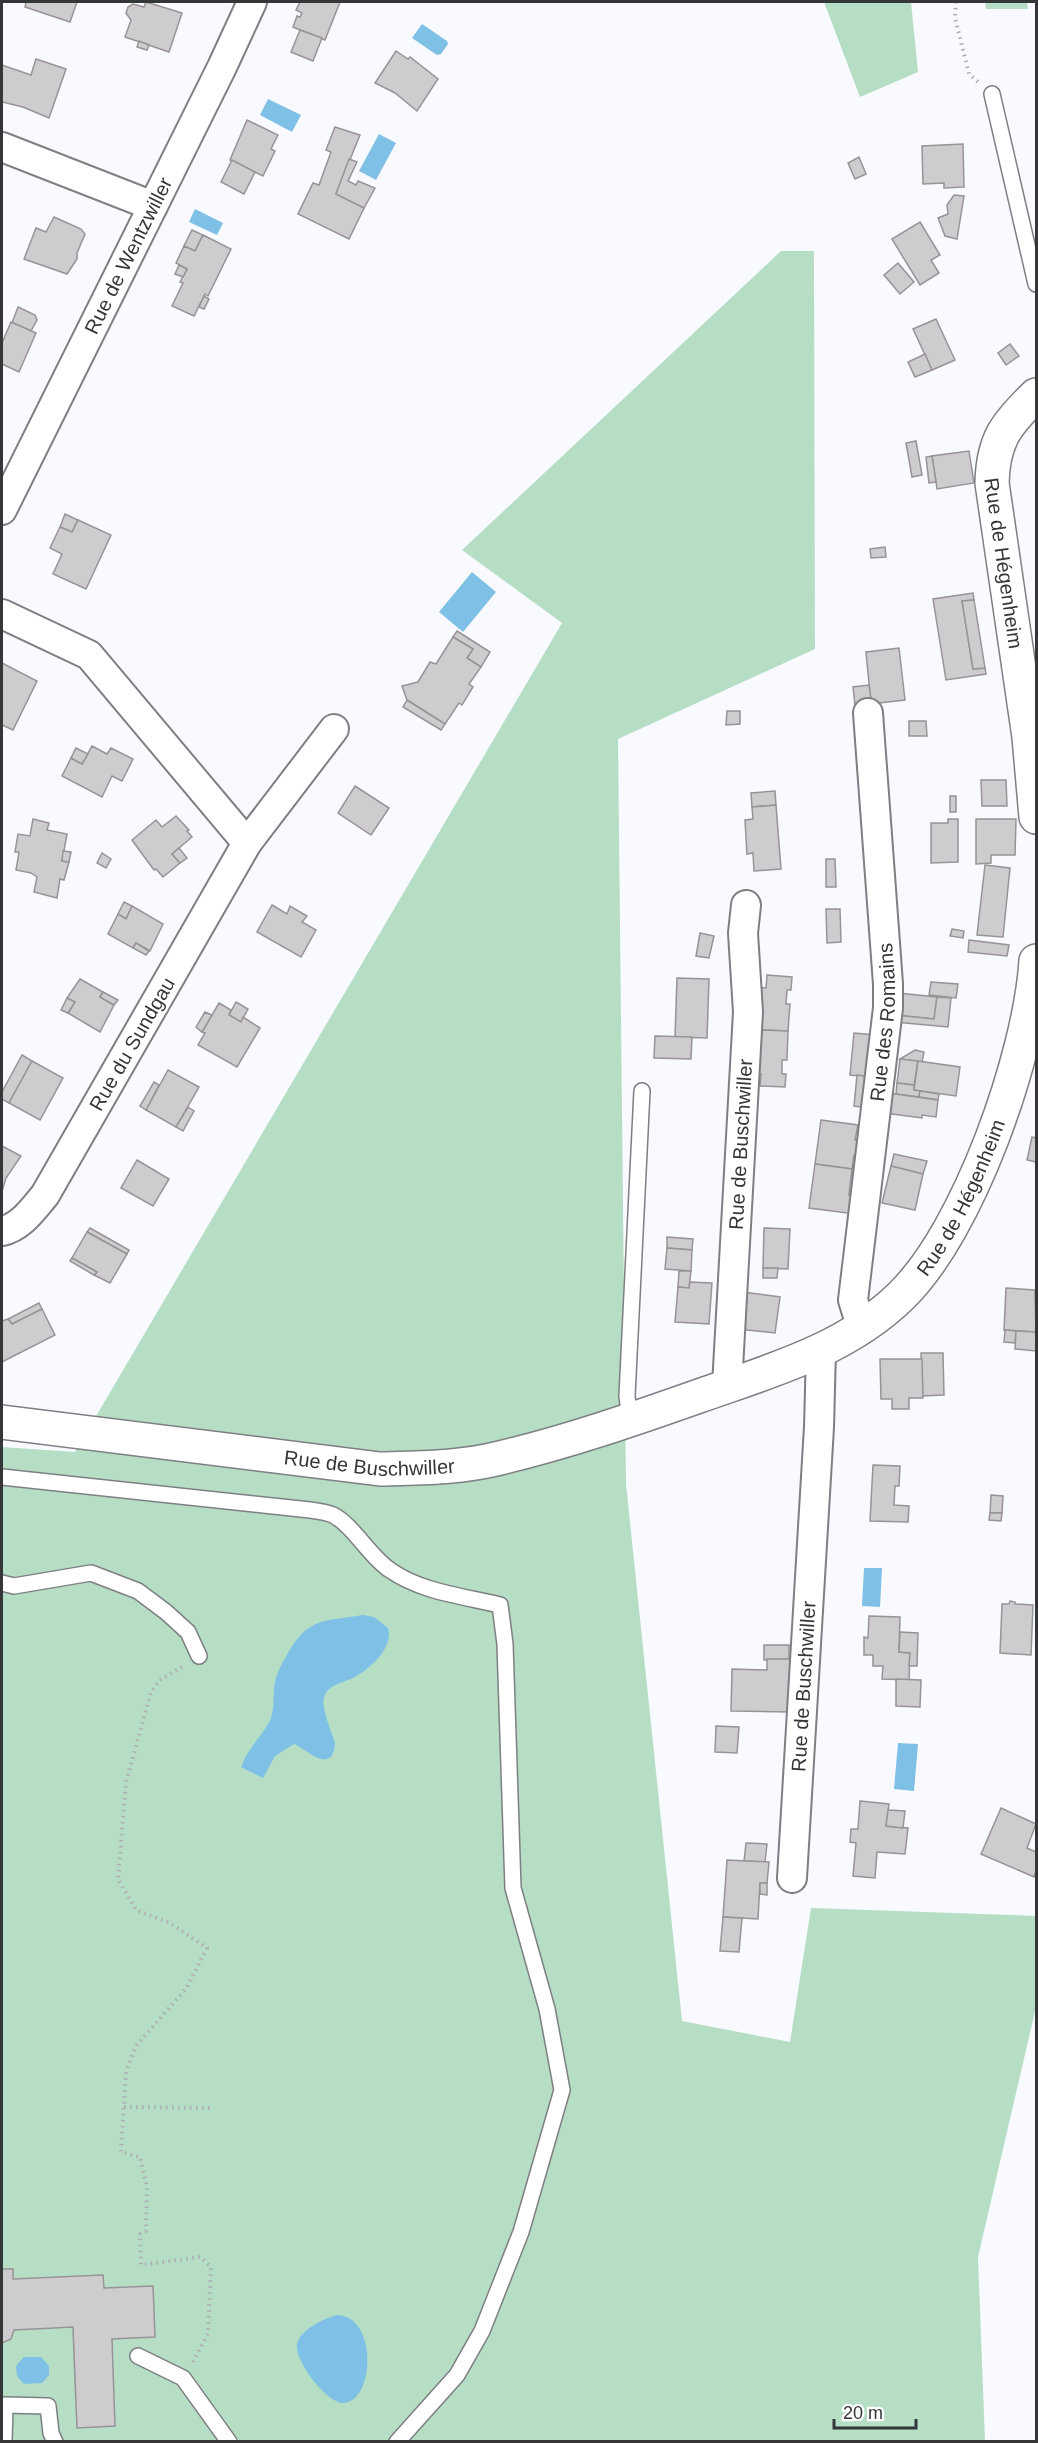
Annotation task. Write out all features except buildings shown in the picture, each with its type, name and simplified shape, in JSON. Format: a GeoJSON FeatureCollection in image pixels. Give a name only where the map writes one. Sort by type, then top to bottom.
{"type":"FeatureCollection","features":[{"type":"Feature","properties":{"kind":"street","name":"Rue de Wentzwiller"},"geometry":{"type":"LineString","coordinates":[[2,510],[252,2]]}},
{"type":"Feature","properties":{"kind":"street"},"geometry":{"type":"LineString","coordinates":[[2,147],[153,206]]}},
{"type":"Feature","properties":{"kind":"street","name":"Rue de Hégenheim"},"geometry":{"type":"LineString","coordinates":[[1036,395],[1008,424],[1000,438],[994,452],[992,483],[1029,736],[1036,817]]}},
{"type":"Feature","properties":{"kind":"street"},"geometry":{"type":"LineString","coordinates":[[2,614],[89,656],[247,843]]}},
{"type":"Feature","properties":{"kind":"street","name":"Rue des Romains"},"geometry":{"type":"LineString","coordinates":[[862,1329],[854,1300],[888,1008],[868,713]]}},
{"type":"Feature","properties":{"kind":"street","name":"Rue du Sundgau"},"geometry":{"type":"LineString","coordinates":[[2,1231],[28,1216],[45,1195],[247,843],[334,729]]}},
{"type":"Feature","properties":{"kind":"street","name":"Rue de Buschwiller"},"geometry":{"type":"LineString","coordinates":[[727,1386],[748,1012],[743,933],[746,905]]}},
{"type":"Feature","properties":{"kind":"street","name":"Rue de Hégenheim"},"geometry":{"type":"LineString","coordinates":[[788,1364],[822,1350],[862,1329],[903,1295],[938,1250],[970,1187],[1014,1076],[1028,1018],[1036,961]]}},
{"type":"Feature","properties":{"kind":"street","name":"Rue de Buschwiller"},"geometry":{"type":"LineString","coordinates":[[792,1878],[822,1350]]}},
{"type":"Feature","properties":{"kind":"street","name":"Rue de Buschwiller"},"geometry":{"type":"LineString","coordinates":[[2,1422],[380,1469],[434,1468],[498,1459],[630,1420],[788,1364]]}},
{"type":"Feature","properties":{"kind":"lane"},"geometry":{"type":"LineString","coordinates":[[992,94],[1036,284]]}},
{"type":"Feature","properties":{"kind":"lane"},"geometry":{"type":"LineString","coordinates":[[630,1420],[627,1396],[642,1091]]}},
{"type":"Feature","properties":{"kind":"lane"},"geometry":{"type":"LineString","coordinates":[[2,1477],[328,1514],[342,1521],[388,1569],[408,1581],[428,1589],[500,1605],[505,1644],[513,1888],[547,2010],[562,2090],[521,2232],[482,2331],[458,2375],[397,2442]]}},
{"type":"Feature","properties":{"kind":"lane"},"geometry":{"type":"LineString","coordinates":[[2,1583],[14,1586],[91,1573],[138,1591],[157,1605],[188,1632],[199,1656]]}},
{"type":"Feature","properties":{"kind":"lane"},"geometry":{"type":"LineString","coordinates":[[138,2356],[183,2378],[230,2442]]}},
{"type":"Feature","properties":{"kind":"lane"},"geometry":{"type":"LineString","coordinates":[[4,2442],[5,2404],[48,2406],[51,2433],[55,2442]]}},
{"type":"Feature","properties":{"kind":"path"},"geometry":{"type":"LineString","coordinates":[[956,2],[955,18],[969,74],[992,94]]}},
{"type":"Feature","properties":{"kind":"path"},"geometry":{"type":"LineString","coordinates":[[183,2378],[208,2334],[211,2267],[200,2257],[141,2265],[140,2234],[146,2230],[147,2187],[140,2157],[121,2152],[126,2072],[136,2046],[186,1989],[207,1948],[170,1923],[136,1910],[118,1879],[126,1782],[137,1735],[151,1692],[160,1680],[199,1656]]}},
{"type":"Feature","properties":{"kind":"path"},"geometry":{"type":"LineString","coordinates":[[124,2107],[210,2108]]}},
{"type":"Feature","properties":{"kind":"green space"},"geometry":{"type":"Polygon","coordinates":[[[824,2],[911,2],[918,72],[860,97],[824,2]]]}},
{"type":"Feature","properties":{"kind":"green space"},"geometry":{"type":"Polygon","coordinates":[[[985,2],[1027,2],[1028,9],[986,9],[985,2]]]}},
{"type":"Feature","properties":{"kind":"green space"},"geometry":{"type":"Polygon","coordinates":[[[781,251],[814,251],[815,649],[618,739],[626,1484],[682,2021],[790,2042],[811,1908],[1036,1916],[1036,2007],[978,2257],[985,2441],[2,2441],[2,1447],[75,1452],[562,623],[462,550],[781,251]]]}},
{"type":"Feature","properties":{"kind":"water"},"geometry":{"type":"Polygon","coordinates":[[[422,24],[447,41],[448,44],[441,54],[437,55],[412,38],[422,24]]]}},
{"type":"Feature","properties":{"kind":"water"},"geometry":{"type":"Polygon","coordinates":[[[268,99],[301,115],[292,132],[260,115],[268,99]]]}},
{"type":"Feature","properties":{"kind":"water"},"geometry":{"type":"Polygon","coordinates":[[[379,134],[396,143],[376,180],[359,171],[379,134]]]}},
{"type":"Feature","properties":{"kind":"water"},"geometry":{"type":"Polygon","coordinates":[[[195,209],[223,223],[217,235],[189,222],[195,209]]]}},
{"type":"Feature","properties":{"kind":"water"},"geometry":{"type":"Polygon","coordinates":[[[472,572],[496,592],[463,632],[439,612],[472,572]]]}},
{"type":"Feature","properties":{"kind":"water"},"geometry":{"type":"Polygon","coordinates":[[[864,1568],[882,1568],[880,1607],[862,1606],[864,1568]]]}},
{"type":"Feature","properties":{"kind":"water"},"geometry":{"type":"Polygon","coordinates":[[[363,1615],[374,1617],[388,1628],[389,1636],[384,1651],[373,1664],[353,1678],[332,1687],[324,1698],[324,1708],[335,1743],[333,1753],[329,1758],[318,1758],[294,1744],[275,1756],[263,1778],[241,1767],[246,1755],[270,1719],[276,1678],[295,1641],[319,1623],[363,1615]]]}},
{"type":"Feature","properties":{"kind":"water"},"geometry":{"type":"Polygon","coordinates":[[[898,1743],[918,1744],[914,1791],[894,1789],[898,1743]]]}},
{"type":"Feature","properties":{"kind":"water"},"geometry":{"type":"Polygon","coordinates":[[[337,2315],[350,2319],[360,2329],[367,2359],[366,2375],[361,2389],[354,2399],[343,2403],[328,2396],[312,2380],[297,2351],[299,2339],[308,2329],[337,2315]]]}},
{"type":"Feature","properties":{"kind":"water"},"geometry":{"type":"Polygon","coordinates":[[[24,2357],[41,2357],[49,2366],[49,2375],[42,2383],[24,2384],[17,2376],[16,2366],[24,2357]]]}}]}
